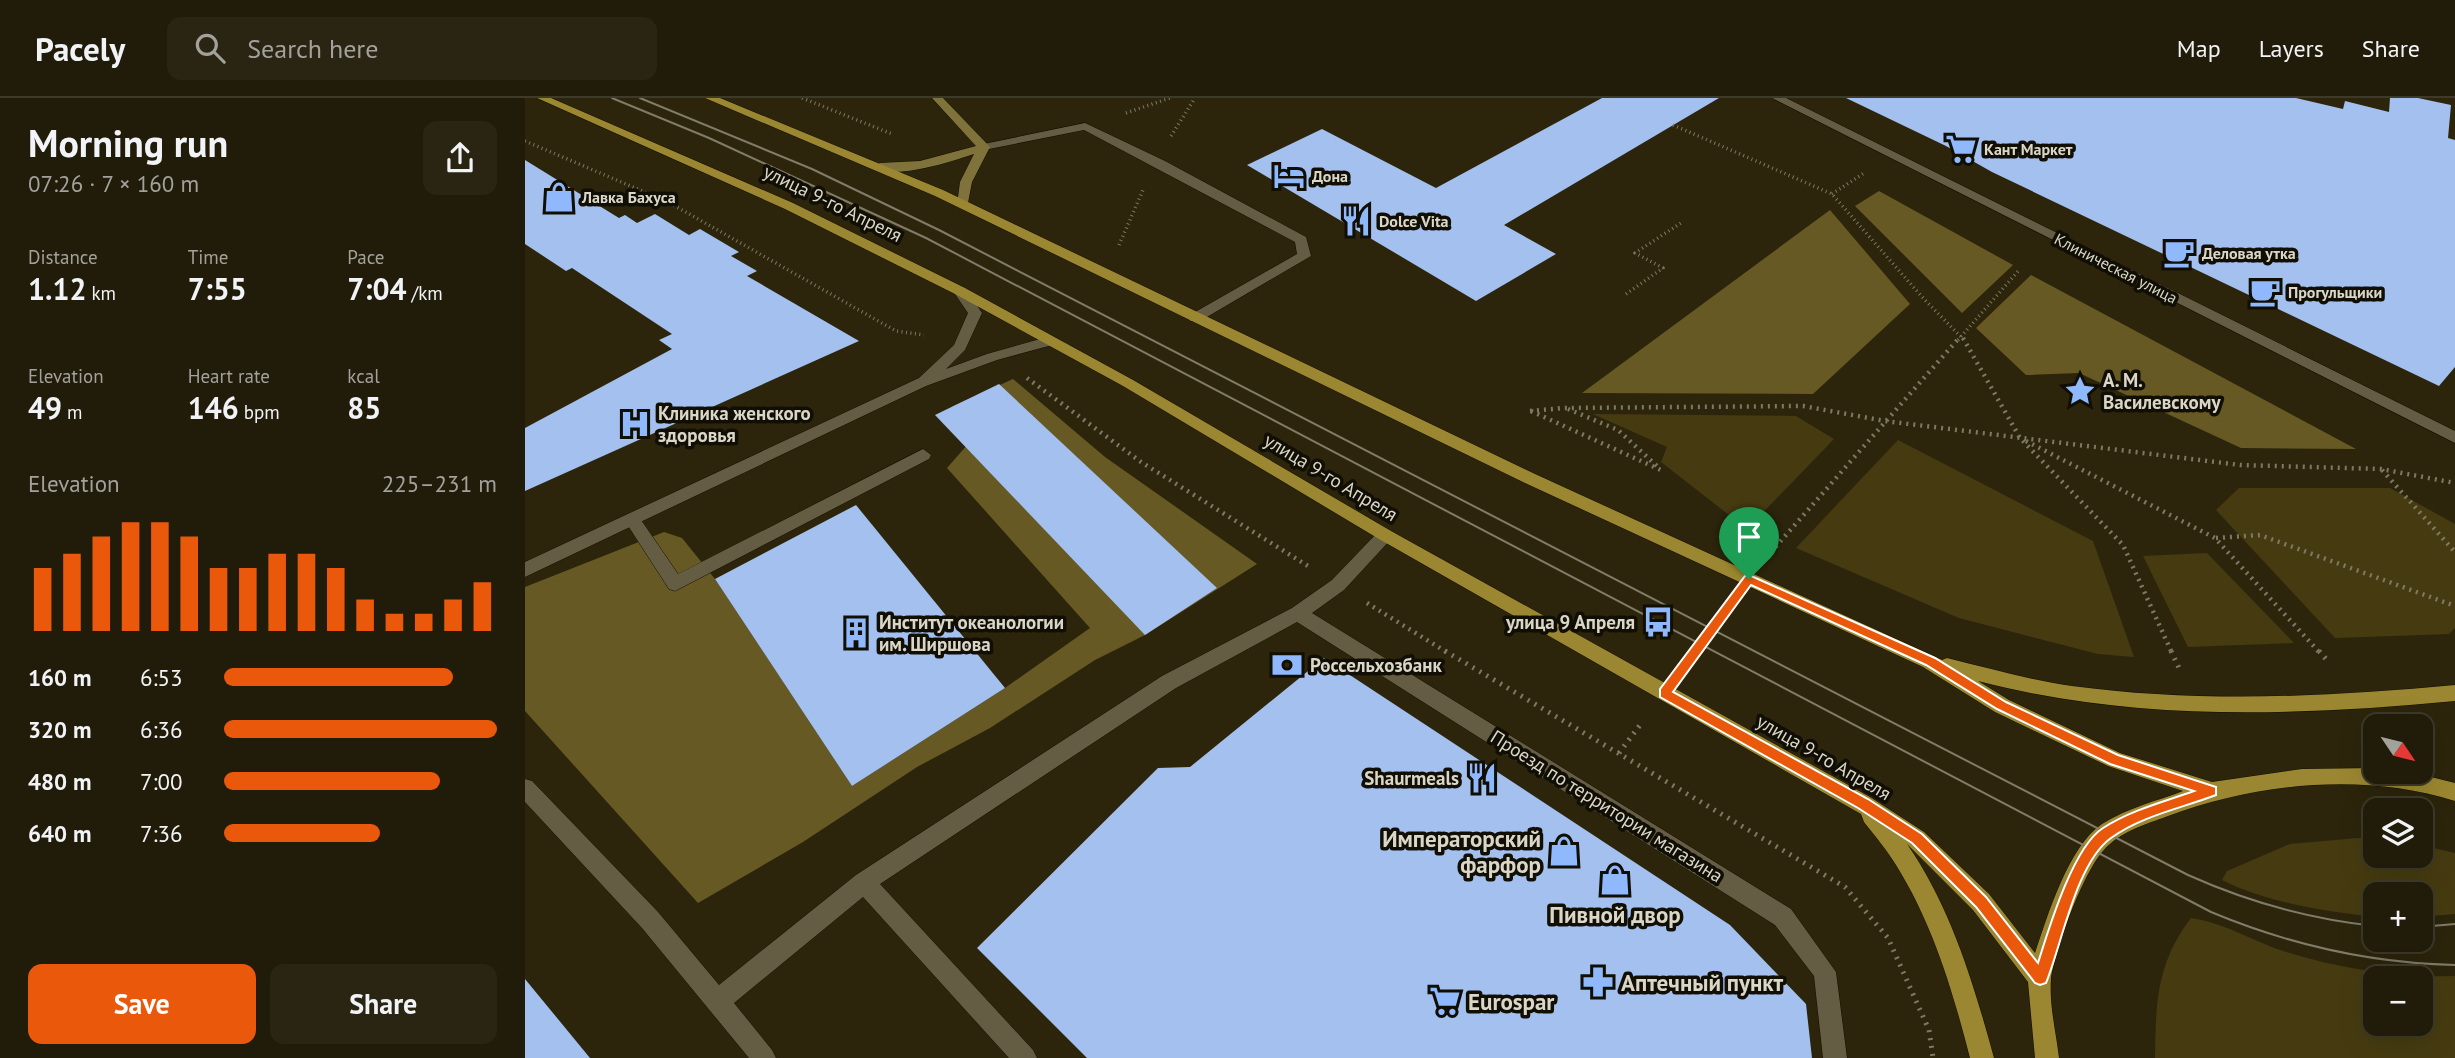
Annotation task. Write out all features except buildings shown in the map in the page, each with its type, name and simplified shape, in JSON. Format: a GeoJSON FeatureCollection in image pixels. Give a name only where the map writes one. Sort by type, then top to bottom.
{"type":"FeatureCollection","features":[{"type":"Feature","properties":{"kind":"main road","name":"улица 9-го Апреля"},"geometry":{"type":"LineString","coordinates":[[542,98],[777,200],[960,291],[1051,341],[1385,536],[1863,804],[1917,839],[1981,902],[2040,978]]}},
{"type":"Feature","properties":{"kind":"main road"},"geometry":{"type":"LineString","coordinates":[[710,98],[880,167],[964,205],[1529,478],[1930,662],[2002,705],[2115,760],[2211,791]]}},
{"type":"Feature","properties":{"kind":"main road"},"geometry":{"type":"LineString","coordinates":[[1930,662],[2070,694],[2186,705],[2325,705],[2455,693]]}},
{"type":"Feature","properties":{"kind":"main road"},"geometry":{"type":"LineString","coordinates":[[2433,783],[2455,776]]}},
{"type":"Feature","properties":{"kind":"main road"},"geometry":{"type":"LineString","coordinates":[[2047,1058],[2040,978],[2062,910],[2091,849],[2106,834],[2137,817],[2211,791],[2255,783],[2323,778],[2363,779]]}},
{"type":"Feature","properties":{"kind":"main road"},"geometry":{"type":"LineString","coordinates":[[2433,783],[2455,792]]}},
{"type":"Feature","properties":{"kind":"main road"},"geometry":{"type":"LineString","coordinates":[[1863,804],[1906,860],[1941,929],[1963,984],[1982,1058]]}},
{"type":"Feature","properties":{"kind":"street"},"geometry":{"type":"LineString","coordinates":[[937,98],[984,147]]}},
{"type":"Feature","properties":{"kind":"street","name":"Клиническая улица"},"geometry":{"type":"LineString","coordinates":[[1777,98],[2455,438]]}},
{"type":"Feature","properties":{"kind":"street"},"geometry":{"type":"LineString","coordinates":[[880,167],[904,169],[938,163],[984,147],[1085,126],[1301,240],[1304,256],[1195,317]]}},
{"type":"Feature","properties":{"kind":"street"},"geometry":{"type":"LineString","coordinates":[[964,205],[966,182],[984,147]]}},
{"type":"Feature","properties":{"kind":"street"},"geometry":{"type":"LineString","coordinates":[[921,383],[962,342],[975,313],[960,291]]}},
{"type":"Feature","properties":{"kind":"street"},"geometry":{"type":"LineString","coordinates":[[525,570],[921,383],[992,357],[1051,341]]}},
{"type":"Feature","properties":{"kind":"street"},"geometry":{"type":"LineString","coordinates":[[633,520],[675,584],[923,455]]}},
{"type":"Feature","properties":{"kind":"street"},"geometry":{"type":"LineString","coordinates":[[718,1001],[864,882],[1169,682],[1298,612],[1338,585],[1385,536]]}},
{"type":"Feature","properties":{"kind":"street","name":"Проезд по территории магазина"},"geometry":{"type":"LineString","coordinates":[[1298,612],[1783,917],[1825,972],[1835,1058]]}},
{"type":"Feature","properties":{"kind":"street"},"geometry":{"type":"LineString","coordinates":[[525,788],[650,920],[764,1058]]}},
{"type":"Feature","properties":{"kind":"street"},"geometry":{"type":"LineString","coordinates":[[864,882],[1025,1058]]}},
{"type":"Feature","properties":{"kind":"path"},"geometry":{"type":"LineString","coordinates":[[1674,125],[1832,194],[1923,298],[1961,334],[2021,438],[2123,545],[2183,675]]}},
{"type":"Feature","properties":{"kind":"path"},"geometry":{"type":"LineString","coordinates":[[525,141],[668,202],[896,331],[962,342]]}},
{"type":"Feature","properties":{"kind":"path"},"geometry":{"type":"LineString","coordinates":[[1832,194],[1854,179]]}},
{"type":"Feature","properties":{"kind":"path"},"geometry":{"type":"LineString","coordinates":[[1626,294],[1663,268],[1635,253],[1681,223]]}},
{"type":"Feature","properties":{"kind":"path"},"geometry":{"type":"LineString","coordinates":[[1364,601],[1619,753],[1749,579],[2020,269]]}},
{"type":"Feature","properties":{"kind":"path"},"geometry":{"type":"LineString","coordinates":[[992,357],[1017,371],[1140,462],[1338,585]]}},
{"type":"Feature","properties":{"kind":"path"},"geometry":{"type":"LineString","coordinates":[[1564,408],[1618,430],[1663,471],[1530,411],[1564,408],[1803,406],[1885,421],[2239,465],[2381,469],[2455,483]]}},
{"type":"Feature","properties":{"kind":"path"},"geometry":{"type":"LineString","coordinates":[[2021,438],[2215,538],[2326,659]]}},
{"type":"Feature","properties":{"kind":"path"},"geometry":{"type":"LineString","coordinates":[[2381,469],[2455,552]]}},
{"type":"Feature","properties":{"kind":"path"},"geometry":{"type":"LineString","coordinates":[[2215,538],[2260,535],[2455,606]]}},
{"type":"Feature","properties":{"kind":"shaded area"},"geometry":{"type":"Polygon","coordinates":[[[1879,191],[2013,265],[1962,313],[1855,206],[1879,191]]]}},
{"type":"Feature","properties":{"kind":"shaded area"},"geometry":{"type":"Polygon","coordinates":[[[1830,210],[1910,304],[1813,394],[1582,393],[1830,210]]]}},
{"type":"Feature","properties":{"kind":"shaded area"},"geometry":{"type":"Polygon","coordinates":[[[2031,275],[2356,449],[2241,448],[2079,373],[2026,375],[1976,328],[2031,275]]]}},
{"type":"Feature","properties":{"kind":"shaded area"},"geometry":{"type":"Polygon","coordinates":[[[1013,379],[1105,457],[1257,564],[1145,635],[1095,660],[990,728],[917,767],[803,842],[698,903],[525,711],[525,587],[664,532],[682,538],[715,579],[852,786],[1005,688],[1090,628],[947,468],[975,436],[951,407],[1013,379]]]}},
{"type":"Feature","properties":{"kind":"shaded area"},"geometry":{"type":"Polygon","coordinates":[[[1593,414],[1796,416],[1834,439],[1747,529],[1661,462],[1667,447],[1593,414]]]}},
{"type":"Feature","properties":{"kind":"shaded area"},"geometry":{"type":"Polygon","coordinates":[[[1898,440],[2093,541],[2134,657],[2098,654],[1959,618],[1796,548],[1898,440]]]}},
{"type":"Feature","properties":{"kind":"shaded area"},"geometry":{"type":"Polygon","coordinates":[[[2239,488],[2390,488],[2455,524],[2455,628],[2449,634],[2335,638],[2216,510],[2239,488]]]}},
{"type":"Feature","properties":{"kind":"shaded area"},"geometry":{"type":"Polygon","coordinates":[[[2207,553],[2294,643],[2188,647],[2143,556],[2207,553]]]}},
{"type":"Feature","properties":{"kind":"shaded area"},"geometry":{"type":"Polygon","coordinates":[[[2363,838],[2363,868],[2433,868],[2433,848],[2455,853],[2455,914],[2433,916],[2433,882],[2363,882],[2363,915],[2277,900],[2222,880],[2227,871],[2290,844],[2363,838]]]}},
{"type":"Feature","properties":{"kind":"shaded area"},"geometry":{"type":"Polygon","coordinates":[[[2191,918],[2226,928],[2283,951],[2363,970],[2363,1036],[2433,1036],[2433,976],[2455,976],[2455,1058],[2155,1058],[2160,985],[2171,952],[2191,918]]]}},
{"type":"Feature","properties":{"kind":"tram line"},"geometry":{"type":"LineString","coordinates":[[612,98],[709,138],[926,238],[2211,912],[2270,934],[2330,950],[2392,961],[2455,965]]}},
{"type":"Feature","properties":{"kind":"tram line"},"geometry":{"type":"LineString","coordinates":[[640,98],[812,169],[939,230],[2188,875],[2279,908],[2363,924]]}},
{"type":"Feature","properties":{"kind":"tram line"},"geometry":{"type":"LineString","coordinates":[[2433,926],[2455,924]]}},
{"type":"Feature","properties":{"kind":"place","name":"Кант Маркет"},"geometry":{"type":"Point","coordinates":[1961,149]}},
{"type":"Feature","properties":{"kind":"place","name":"Дона"},"geometry":{"type":"Point","coordinates":[1289,176]}},
{"type":"Feature","properties":{"kind":"place","name":"Лавка Бахуса"},"geometry":{"type":"Point","coordinates":[559,197]}},
{"type":"Feature","properties":{"kind":"place","name":"Dolce Vita"},"geometry":{"type":"Point","coordinates":[1356,221]}},
{"type":"Feature","properties":{"kind":"place","name":"Деловая утка"},"geometry":{"type":"Point","coordinates":[2179,253]}},
{"type":"Feature","properties":{"kind":"place","name":"Прогульщики"},"geometry":{"type":"Point","coordinates":[2265,292]}},
{"type":"Feature","properties":{"kind":"place","name":"А. М. Василевскому"},"geometry":{"type":"Point","coordinates":[2080,391]}},
{"type":"Feature","properties":{"kind":"place","name":"Клиника женского здоровья"},"geometry":{"type":"Point","coordinates":[635,424]}},
{"type":"Feature","properties":{"kind":"place","name":"улица 9 Апреля"},"geometry":{"type":"Point","coordinates":[1658,622]}},
{"type":"Feature","properties":{"kind":"place","name":"Институт океанологии им. Ширшова"},"geometry":{"type":"Point","coordinates":[856,633]}},
{"type":"Feature","properties":{"kind":"place","name":"Россельхозбанк"},"geometry":{"type":"Point","coordinates":[1287,665]}},
{"type":"Feature","properties":{"kind":"place","name":"Shaurmeals"},"geometry":{"type":"Point","coordinates":[1482,778]}},
{"type":"Feature","properties":{"kind":"place","name":"Императорский фарфор"},"geometry":{"type":"Point","coordinates":[1564,851]}},
{"type":"Feature","properties":{"kind":"place","name":"Пивной двор"},"geometry":{"type":"Point","coordinates":[1615,880]}},
{"type":"Feature","properties":{"kind":"place","name":"Аптечный пункт"},"geometry":{"type":"Point","coordinates":[1598,982]}},
{"type":"Feature","properties":{"kind":"place","name":"Eurospar"},"geometry":{"type":"Point","coordinates":[1445,1001]}},
{"type":"Feature","properties":{"kind":"route"},"geometry":{"type":"LineString","coordinates":[[1749,579],[1930,662],[2002,705],[2115,760],[2211,791],[2137,817],[2106,834],[2091,849],[2062,910],[2040,978],[1981,902],[1917,839],[1863,804],[1664,693],[1749,579]]}}]}
